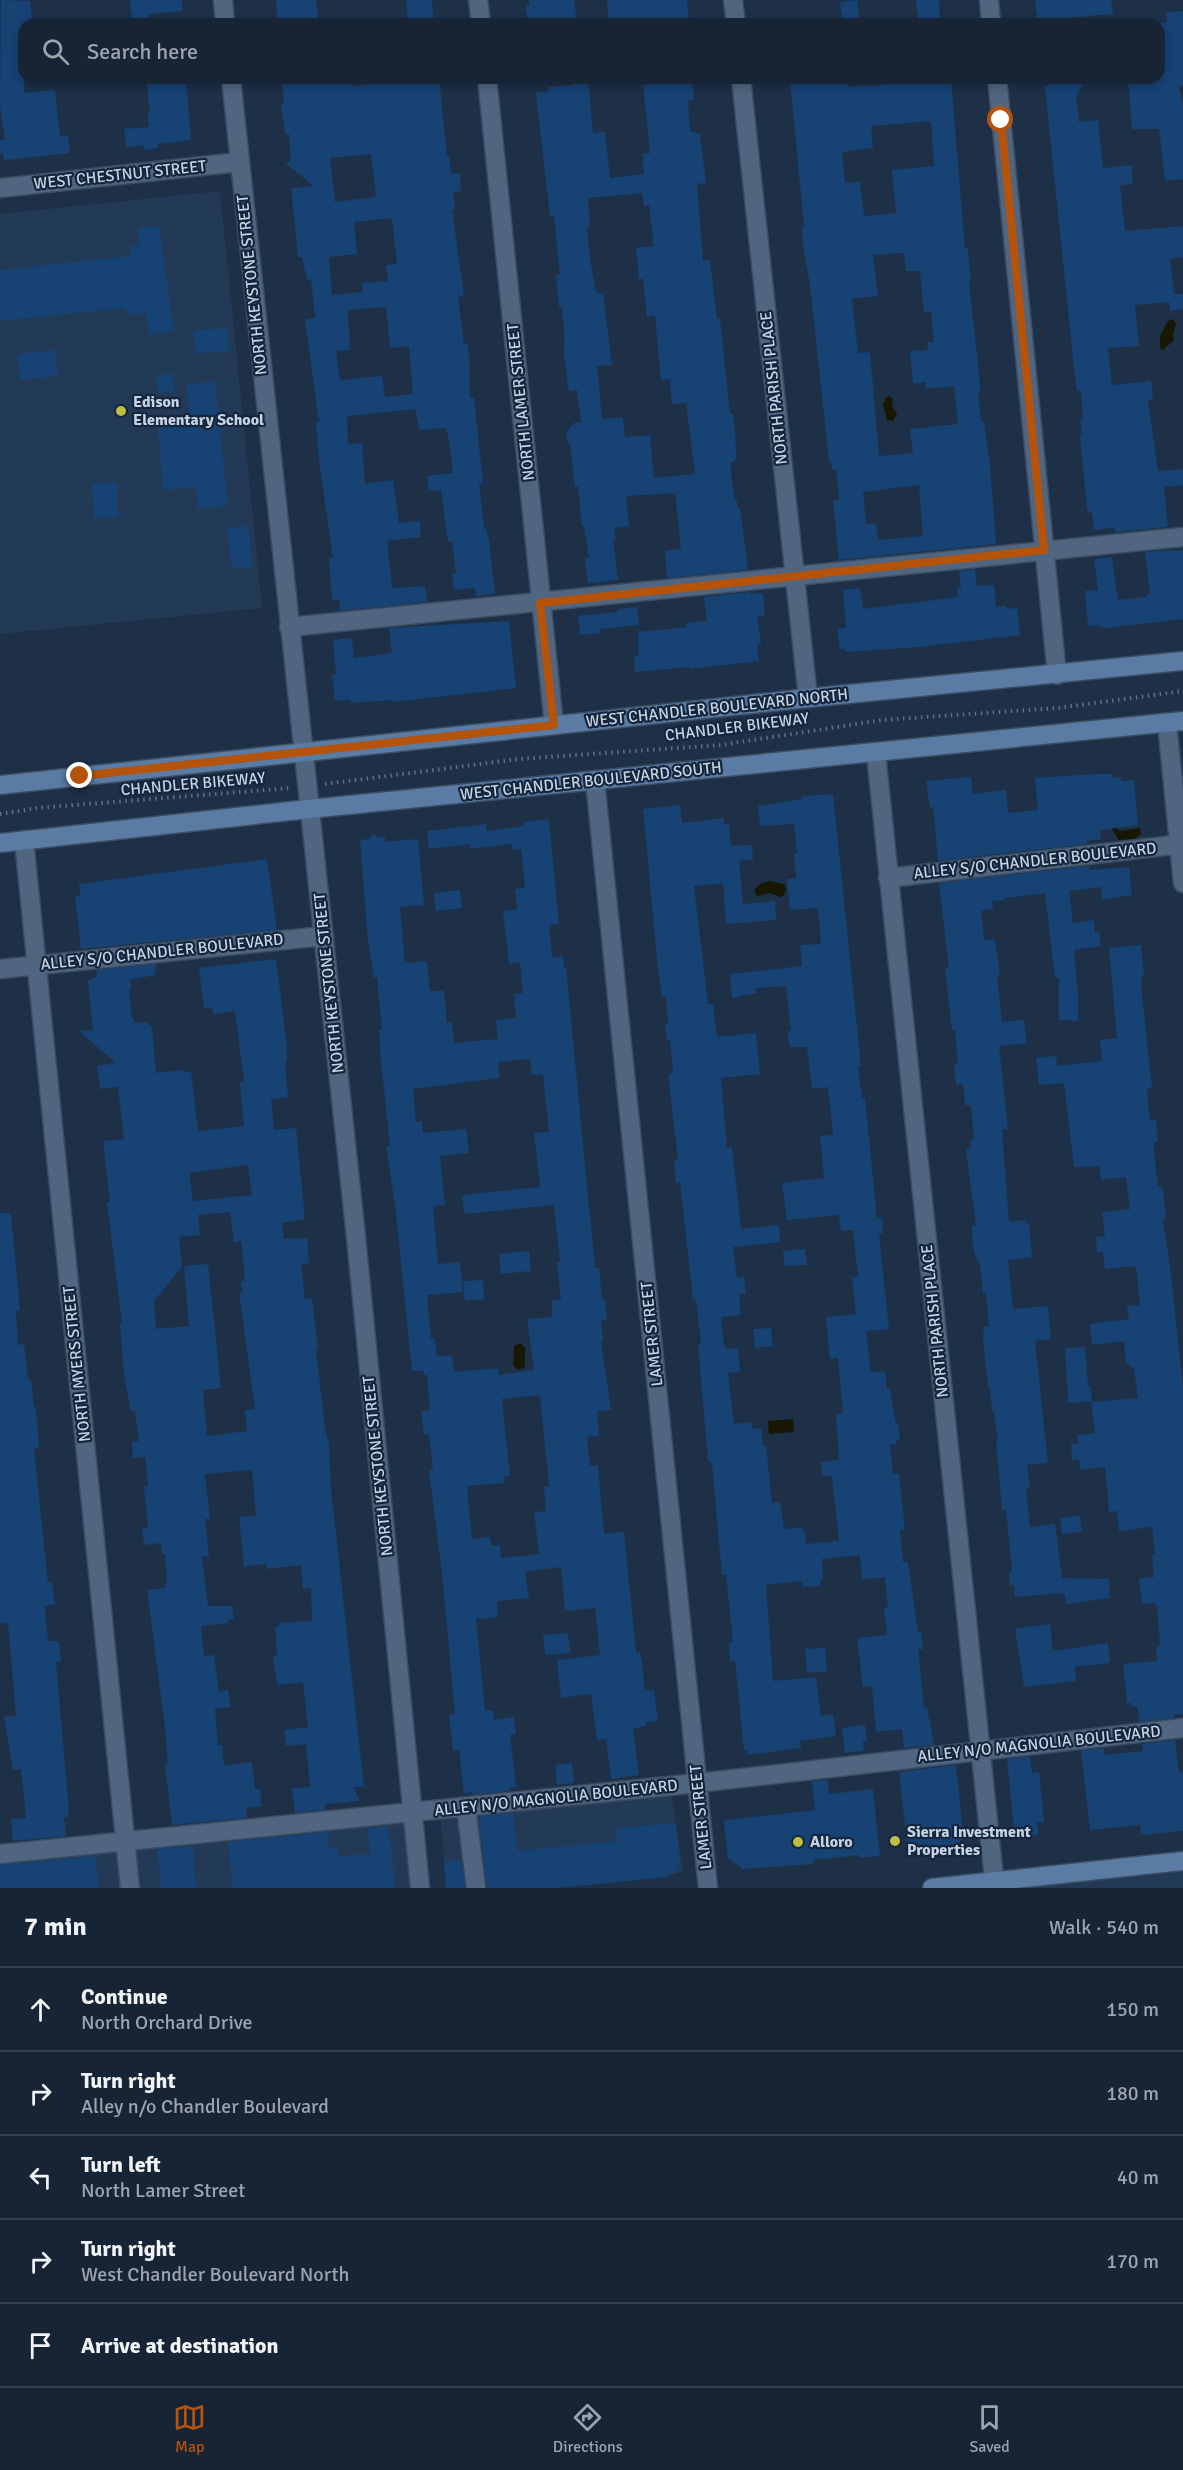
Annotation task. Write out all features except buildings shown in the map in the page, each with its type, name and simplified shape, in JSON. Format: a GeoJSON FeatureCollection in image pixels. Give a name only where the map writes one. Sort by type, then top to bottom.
{"type":"FeatureCollection","features":[{"type":"Feature","properties":{"kind":"main road","name":"WEST CHANDLER BOULEVARD NORTH"},"geometry":{"type":"LineString","coordinates":[[0,785],[808,698],[1183,661]]}},
{"type":"Feature","properties":{"kind":"main road","name":"WEST CHANDLER BOULEVARD SOUTH"},"geometry":{"type":"LineString","coordinates":[[0,843],[309,809],[1175,722]]}},
{"type":"Feature","properties":{"kind":"main road"},"geometry":{"type":"LineString","coordinates":[[932,1888],[995,1885],[1183,1862]]}},
{"type":"Feature","properties":{"kind":"street"},"geometry":{"type":"LineString","coordinates":[[223,0],[224,18]]}},
{"type":"Feature","properties":{"kind":"street"},"geometry":{"type":"LineString","coordinates":[[478,0],[480,18]]}},
{"type":"Feature","properties":{"kind":"street"},"geometry":{"type":"LineString","coordinates":[[733,0],[735,18]]}},
{"type":"Feature","properties":{"kind":"street"},"geometry":{"type":"LineString","coordinates":[[989,0],[991,18]]}},
{"type":"Feature","properties":{"kind":"street","name":"NORTH KEYSTONE STREET"},"geometry":{"type":"LineString","coordinates":[[232,84],[357,1249],[420,1888]]}},
{"type":"Feature","properties":{"kind":"street","name":"NORTH LAMER STREET"},"geometry":{"type":"LineString","coordinates":[[488,84],[554,725]]}},
{"type":"Feature","properties":{"kind":"street","name":"NORTH PARISH PLACE"},"geometry":{"type":"LineString","coordinates":[[742,84],[808,698]]}},
{"type":"Feature","properties":{"kind":"street"},"geometry":{"type":"LineString","coordinates":[[998,84],[1057,675]]}},
{"type":"Feature","properties":{"kind":"street","name":"WEST CHESTNUT STREET"},"geometry":{"type":"LineString","coordinates":[[0,188],[239,162]]}},
{"type":"Feature","properties":{"kind":"street"},"geometry":{"type":"LineString","coordinates":[[289,627],[1183,537]]}},
{"type":"Feature","properties":{"kind":"street"},"geometry":{"type":"LineString","coordinates":[[1175,722],[1183,882]]}},
{"type":"Feature","properties":{"kind":"street","name":"NORTH PARISH PLACE"},"geometry":{"type":"LineString","coordinates":[[876,753],[995,1885]]}},
{"type":"Feature","properties":{"kind":"street","name":"LAMER STREET"},"geometry":{"type":"LineString","coordinates":[[595,780],[708,1888]]}},
{"type":"Feature","properties":{"kind":"street","name":"NORTH MYERS STREET"},"geometry":{"type":"LineString","coordinates":[[24,840],[130,1888]]}},
{"type":"Feature","properties":{"kind":"street","name":"ALLEY S/O CHANDLER BOULEVARD"},"geometry":{"type":"LineString","coordinates":[[888,878],[1181,845]]}},
{"type":"Feature","properties":{"kind":"street","name":"ALLEY S/O CHANDLER BOULEVARD"},"geometry":{"type":"LineString","coordinates":[[0,969],[324,936]]}},
{"type":"Feature","properties":{"kind":"street","name":"ALLEY N/O MAGNOLIA BOULEVARD"},"geometry":{"type":"LineString","coordinates":[[0,1854],[698,1783],[1183,1728]]}},
{"type":"Feature","properties":{"kind":"street"},"geometry":{"type":"LineString","coordinates":[[466,1807],[476,1888]]}},
{"type":"Feature","properties":{"kind":"path","name":"CHANDLER BIKEWAY"},"geometry":{"type":"LineString","coordinates":[[329,784],[519,759],[721,745],[882,720],[1058,708],[1183,691]]}},
{"type":"Feature","properties":{"kind":"path","name":"CHANDLER BIKEWAY"},"geometry":{"type":"LineString","coordinates":[[0,814],[37,808],[280,789]]}},
{"type":"Feature","properties":{"kind":"shaded area","name":"Edison Elementary School"},"geometry":{"type":"Polygon","coordinates":[[[220,191],[262,608],[0,634],[0,214],[220,191]]]}},
{"type":"Feature","properties":{"kind":"shaded area"},"geometry":{"type":"Polygon","coordinates":[[[1173,319],[1176,324],[1174,340],[1163,350],[1160,348],[1160,336],[1168,321],[1173,319]]]}},
{"type":"Feature","properties":{"kind":"shaded area"},"geometry":{"type":"Polygon","coordinates":[[[889,396],[893,399],[892,406],[897,414],[893,421],[887,420],[883,404],[889,396]]]}},
{"type":"Feature","properties":{"kind":"shaded area"},"geometry":{"type":"Polygon","coordinates":[[[1116,828],[1120,831],[1140,828],[1141,834],[1134,839],[1119,840],[1112,829],[1116,828]]]}},
{"type":"Feature","properties":{"kind":"shaded area"},"geometry":{"type":"Polygon","coordinates":[[[770,881],[784,884],[786,889],[784,895],[780,897],[770,893],[757,896],[754,890],[760,884],[770,881]]]}},
{"type":"Feature","properties":{"kind":"shaded area"},"geometry":{"type":"Polygon","coordinates":[[[520,1343],[525,1348],[525,1367],[518,1370],[513,1365],[514,1346],[520,1343]]]}},
{"type":"Feature","properties":{"kind":"shaded area"},"geometry":{"type":"Polygon","coordinates":[[[793,1419],[794,1432],[769,1434],[768,1421],[793,1419]]]}},
{"type":"Feature","properties":{"kind":"shaded area"},"geometry":{"type":"Polygon","coordinates":[[[671,1792],[683,1872],[544,1888],[447,1888],[440,1814],[671,1792]]]}},
{"type":"Feature","properties":{"kind":"shaded area"},"geometry":{"type":"Polygon","coordinates":[[[408,1809],[416,1888],[126,1888],[121,1842],[408,1809]]]}},
{"type":"Feature","properties":{"kind":"shaded area"},"geometry":{"type":"Polygon","coordinates":[[[116,1842],[119,1888],[0,1888],[0,1854],[116,1842]]]}},
{"type":"Feature","properties":{"kind":"shaded area"},"geometry":{"type":"Polygon","coordinates":[[[1183,1862],[1183,1888],[932,1888],[1183,1862]]]}},
{"type":"Feature","properties":{"kind":"place","name":"Edison Elementary School"},"geometry":{"type":"Point","coordinates":[121,411]}},
{"type":"Feature","properties":{"kind":"place","name":"Sierra Investment Properties"},"geometry":{"type":"Point","coordinates":[895,1841]}},
{"type":"Feature","properties":{"kind":"place","name":"Alloro"},"geometry":{"type":"Point","coordinates":[798,1842]}},
{"type":"Feature","properties":{"kind":"route"},"geometry":{"type":"LineString","coordinates":[[80,776],[554,725],[540,603],[1044,550],[1001,120]]}}]}
